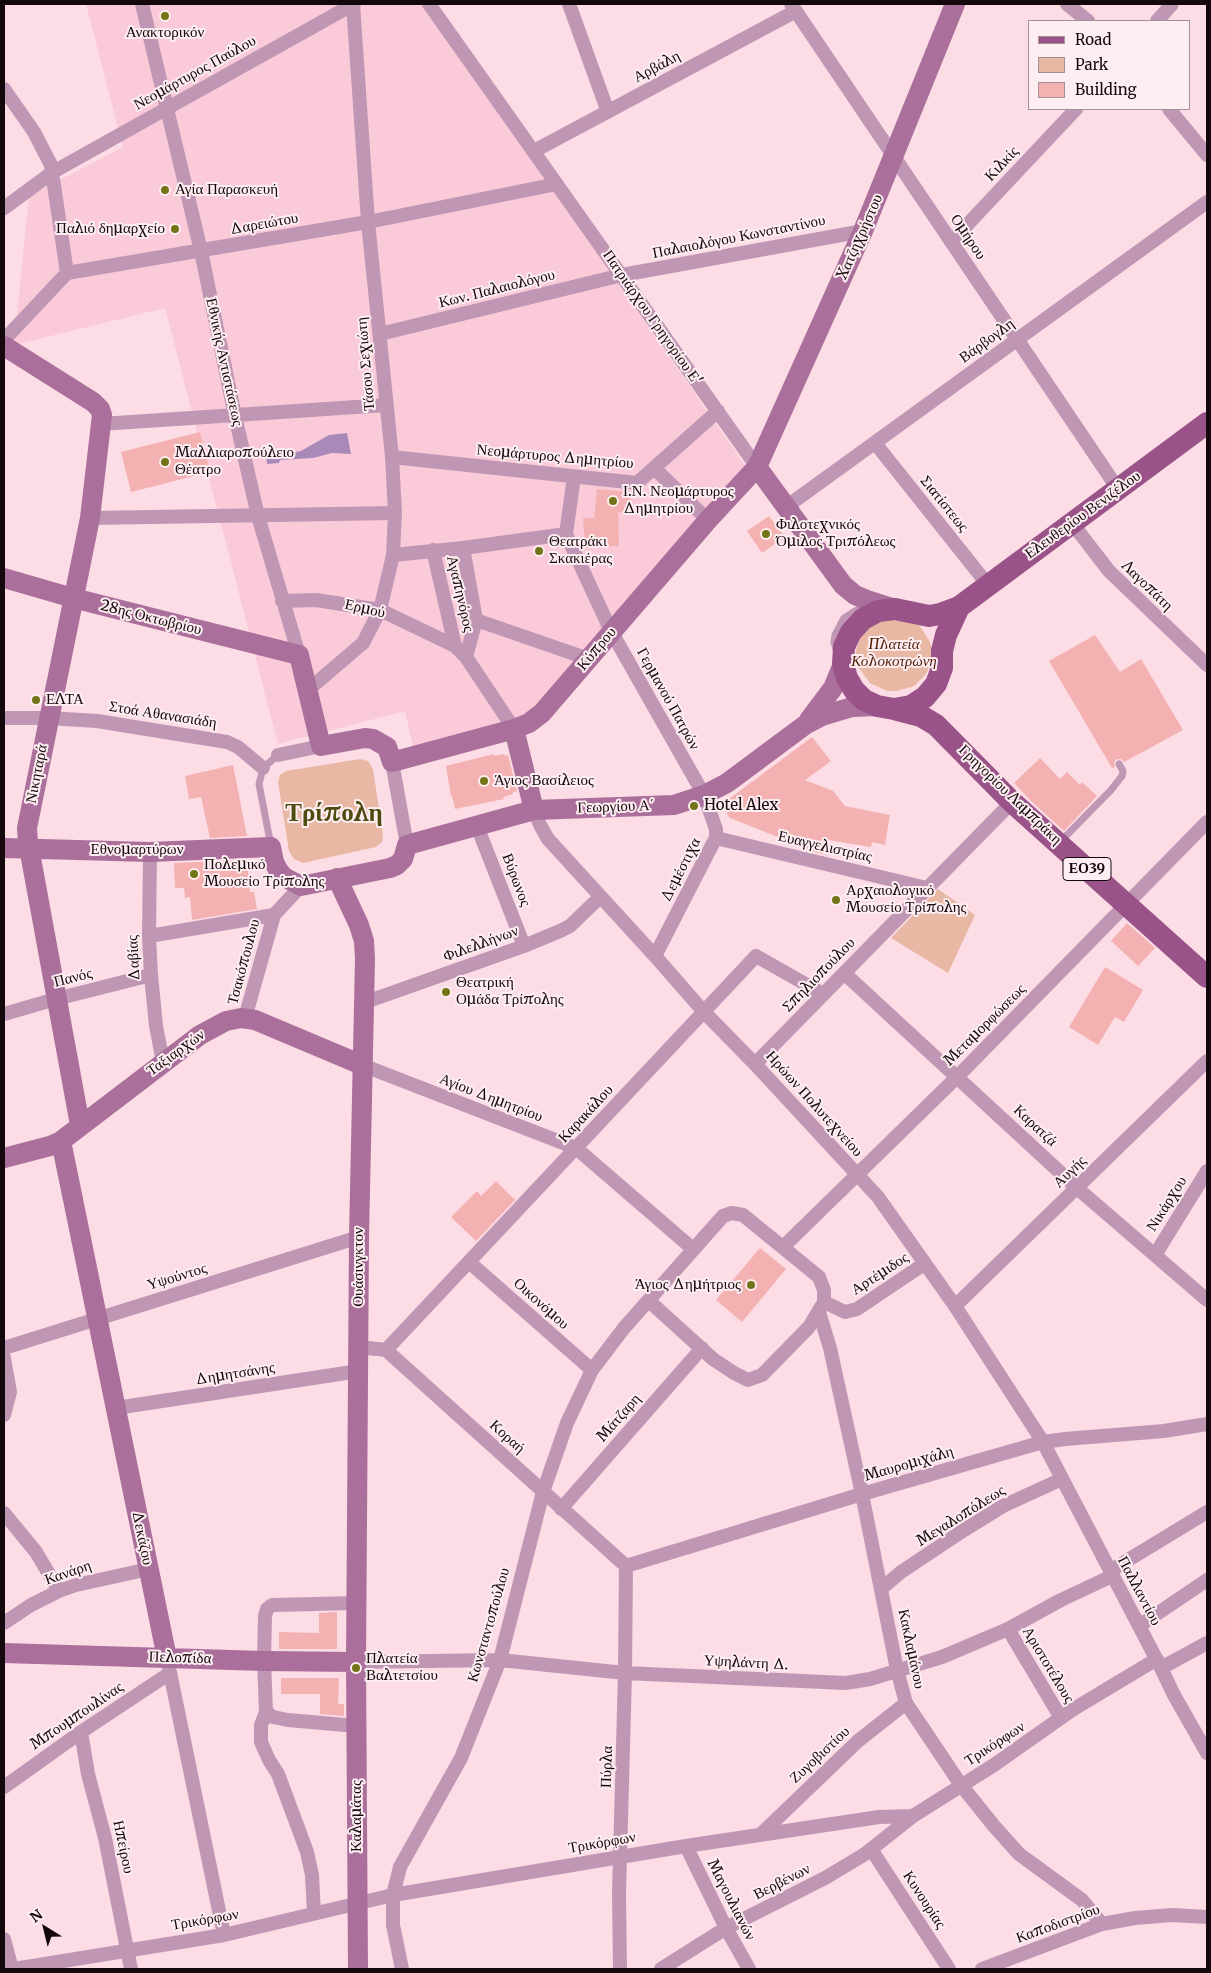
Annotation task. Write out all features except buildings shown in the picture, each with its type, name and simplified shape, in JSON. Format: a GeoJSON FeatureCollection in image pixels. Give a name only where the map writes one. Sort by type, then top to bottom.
{"type":"FeatureCollection","features":[{"type":"Feature","properties":{"kind":"main road","name":"Χατζηχρήστου"},"geometry":{"type":"LineString","coordinates":[[757,467],[863,231],[955,4]]}},
{"type":"Feature","properties":{"kind":"main road"},"geometry":{"type":"LineString","coordinates":[[4,346],[93,402],[101,411],[101,424]]}},
{"type":"Feature","properties":{"kind":"main road","name":"Ελευθερίου Βενιζέλου"},"geometry":{"type":"LineString","coordinates":[[959,607],[1207,423]]}},
{"type":"Feature","properties":{"kind":"main road","name":"Νικηταρά"},"geometry":{"type":"LineString","coordinates":[[80,1125],[29,848],[27,828],[90,518],[101,424]]}},
{"type":"Feature","properties":{"kind":"main road","name":"Πατριάρχου Γρηγορίου Ε'"},"geometry":{"type":"LineString","coordinates":[[757,467],[843,585],[855,595],[895,611]]}},
{"type":"Feature","properties":{"kind":"main road","name":"Κύπρου"},"geometry":{"type":"LineString","coordinates":[[392,762],[514,729],[529,723],[542,713],[708,520],[757,467]]}},
{"type":"Feature","properties":{"kind":"main road","name":"28ης Οκτωβρίου"},"geometry":{"type":"LineString","coordinates":[[4,578],[74,598],[299,655]]}},
{"type":"Feature","properties":{"kind":"main road"},"geometry":{"type":"LineString","coordinates":[[959,607],[946,635],[942,651],[942,668],[936,684],[925,697],[911,706],[885,708],[864,700],[854,690],[847,678],[844,647],[851,632],[863,619],[895,611],[929,616],[959,607]]}},
{"type":"Feature","properties":{"kind":"main road"},"geometry":{"type":"LineString","coordinates":[[895,611],[926,622],[937,635],[942,651]]}},
{"type":"Feature","properties":{"kind":"main road","name":"Εθνικής Αντιστάσεως"},"geometry":{"type":"LineString","coordinates":[[299,655],[321,746]]}},
{"type":"Feature","properties":{"kind":"main road","name":"Γεωργίου Α΄"},"geometry":{"type":"LineString","coordinates":[[805,725],[826,699],[844,661]]}},
{"type":"Feature","properties":{"kind":"main road","name":"Γρηγορίου Λαμπράκη"},"geometry":{"type":"LineString","coordinates":[[936,684],[937,705],[947,734]]}},
{"type":"Feature","properties":{"kind":"main road","name":"Γεωργίου Α΄"},"geometry":{"type":"LineString","coordinates":[[407,844],[534,810],[674,805],[704,795],[726,783],[805,725],[841,709],[852,707],[885,708]]}},
{"type":"Feature","properties":{"kind":"main road","name":"Γρηγορίου Λαμπράκη"},"geometry":{"type":"LineString","coordinates":[[885,708],[922,716],[936,724],[1012,802],[1128,904],[1207,977]]}},
{"type":"Feature","properties":{"kind":"main road"},"geometry":{"type":"LineString","coordinates":[[514,729],[534,810]]}},
{"type":"Feature","properties":{"kind":"main road"},"geometry":{"type":"LineString","coordinates":[[321,746],[365,738],[373,739],[387,747],[391,754],[392,762]]}},
{"type":"Feature","properties":{"kind":"main road"},"geometry":{"type":"LineString","coordinates":[[271,847],[278,870],[284,877],[301,886],[398,865],[403,859],[407,844]]}},
{"type":"Feature","properties":{"kind":"main road","name":"Εθνομαρτύρων"},"geometry":{"type":"LineString","coordinates":[[4,848],[150,852],[271,847]]}},
{"type":"Feature","properties":{"kind":"main road","name":"Ουάσινγκτον"},"geometry":{"type":"LineString","coordinates":[[338,878],[360,925],[365,959],[359,1237],[358,1603],[356,1662]]}},
{"type":"Feature","properties":{"kind":"main road","name":"Ταξιαρχών"},"geometry":{"type":"LineString","coordinates":[[4,1158],[50,1146],[61,1140],[211,1027],[226,1021],[245,1018],[262,1022],[362,1065]]}},
{"type":"Feature","properties":{"kind":"main road","name":"Δεκάζου"},"geometry":{"type":"LineString","coordinates":[[61,1140],[168,1665]]}},
{"type":"Feature","properties":{"kind":"main road","name":"Πελοπίδα"},"geometry":{"type":"LineString","coordinates":[[4,1653],[168,1665],[264,1661],[356,1662]]}},
{"type":"Feature","properties":{"kind":"main road","name":"Καλαμάτας"},"geometry":{"type":"LineString","coordinates":[[356,1662],[356,1904],[358,1969]]}},
{"type":"Feature","properties":{"kind":"street","name":"Εθνικής Αντιστάσεως"},"geometry":{"type":"LineString","coordinates":[[142,4],[202,251],[235,416],[258,516],[299,655]]}},
{"type":"Feature","properties":{"kind":"street","name":"Νεομάρτυρος Παύλου"},"geometry":{"type":"LineString","coordinates":[[4,208],[53,172],[353,4]]}},
{"type":"Feature","properties":{"kind":"street","name":"Τάσου Σεχιώτη"},"geometry":{"type":"LineString","coordinates":[[308,690],[363,643],[380,610],[393,555],[395,513],[392,457],[368,222],[353,4]]}},
{"type":"Feature","properties":{"kind":"street","name":"Πατριάρχου Γρηγορίου Ε'"},"geometry":{"type":"LineString","coordinates":[[429,4],[757,467]]}},
{"type":"Feature","properties":{"kind":"street"},"geometry":{"type":"LineString","coordinates":[[569,4],[608,112]]}},
{"type":"Feature","properties":{"kind":"street"},"geometry":{"type":"LineString","coordinates":[[1067,4],[1087,20]]}},
{"type":"Feature","properties":{"kind":"street"},"geometry":{"type":"LineString","coordinates":[[1158,20],[1172,4]]}},
{"type":"Feature","properties":{"kind":"street","name":"Αρβάλη"},"geometry":{"type":"LineString","coordinates":[[534,151],[608,112],[794,7]]}},
{"type":"Feature","properties":{"kind":"street","name":"Ομήρου"},"geometry":{"type":"LineString","coordinates":[[794,7],[1118,489]]}},
{"type":"Feature","properties":{"kind":"street"},"geometry":{"type":"LineString","coordinates":[[4,89],[34,132],[48,157],[53,172],[67,273],[4,340]]}},
{"type":"Feature","properties":{"kind":"street","name":"Κιλκίς"},"geometry":{"type":"LineString","coordinates":[[951,242],[1075,110]]}},
{"type":"Feature","properties":{"kind":"street"},"geometry":{"type":"LineString","coordinates":[[1170,110],[1207,155]]}},
{"type":"Feature","properties":{"kind":"street","name":"Δαρειώτου"},"geometry":{"type":"LineString","coordinates":[[67,273],[368,222],[557,184]]}},
{"type":"Feature","properties":{"kind":"street","name":"Βάρβογλη"},"geometry":{"type":"LineString","coordinates":[[786,507],[1207,202]]}},
{"type":"Feature","properties":{"kind":"street","name":"Παλαιολόγου Κωνσταντίνου"},"geometry":{"type":"LineString","coordinates":[[622,275],[863,231]]}},
{"type":"Feature","properties":{"kind":"street","name":"Κων. Παλαιολόγου"},"geometry":{"type":"LineString","coordinates":[[380,334],[622,275]]}},
{"type":"Feature","properties":{"kind":"street"},"geometry":{"type":"LineString","coordinates":[[101,424],[386,405]]}},
{"type":"Feature","properties":{"kind":"street","name":"Νεομάρτυρος Δημητρίου"},"geometry":{"type":"LineString","coordinates":[[392,457],[637,483],[718,411]]}},
{"type":"Feature","properties":{"kind":"street","name":"Σιατίστεως"},"geometry":{"type":"LineString","coordinates":[[875,443],[988,585]]}},
{"type":"Feature","properties":{"kind":"street"},"geometry":{"type":"LineString","coordinates":[[654,468],[708,520]]}},
{"type":"Feature","properties":{"kind":"street"},"geometry":{"type":"LineString","coordinates":[[393,555],[464,548],[566,534],[574,476]]}},
{"type":"Feature","properties":{"kind":"street"},"geometry":{"type":"LineString","coordinates":[[90,518],[395,513]]}},
{"type":"Feature","properties":{"kind":"street","name":"Λαγοπάτη"},"geometry":{"type":"LineString","coordinates":[[1072,523],[1108,571],[1207,665]]}},
{"type":"Feature","properties":{"kind":"street","name":"Γερμανού Πατρών"},"geometry":{"type":"LineString","coordinates":[[566,534],[612,631],[704,795]]}},
{"type":"Feature","properties":{"kind":"street"},"geometry":{"type":"LineString","coordinates":[[464,548],[476,620],[466,657]]}},
{"type":"Feature","properties":{"kind":"street","name":"Αγαπηνόρος"},"geometry":{"type":"LineString","coordinates":[[433,550],[455,646]]}},
{"type":"Feature","properties":{"kind":"street","name":"Ερμού"},"geometry":{"type":"LineString","coordinates":[[282,601],[316,600],[380,610],[455,646],[466,657],[514,729]]}},
{"type":"Feature","properties":{"kind":"street"},"geometry":{"type":"LineString","coordinates":[[476,620],[589,659]]}},
{"type":"Feature","properties":{"kind":"street","name":"Στοά Αθανασιάδη"},"geometry":{"type":"LineString","coordinates":[[4,718],[97,721],[227,742],[238,747],[263,768]]}},
{"type":"Feature","properties":{"kind":"street"},"geometry":{"type":"LineString","coordinates":[[278,755],[321,746]]}},
{"type":"Feature","properties":{"kind":"street"},"geometry":{"type":"LineString","coordinates":[[392,762],[407,844]]}},
{"type":"Feature","properties":{"kind":"street","name":"Δεμέστιχα"},"geometry":{"type":"LineString","coordinates":[[655,956],[716,838],[714,822],[704,795]]}},
{"type":"Feature","properties":{"kind":"street","name":"Σπηλιοπούλου"},"geometry":{"type":"LineString","coordinates":[[755,1064],[1012,802]]}},
{"type":"Feature","properties":{"kind":"street","name":"Ηρώων Πολυτεχνείου"},"geometry":{"type":"LineString","coordinates":[[534,810],[548,840],[704,1012],[755,1064],[878,1197],[955,1306],[1043,1442]]}},
{"type":"Feature","properties":{"kind":"street","name":"Μεταμορφώσεως"},"geometry":{"type":"LineString","coordinates":[[783,1247],[957,1076],[1207,822]]}},
{"type":"Feature","properties":{"kind":"street","name":"Βύρωνος"},"geometry":{"type":"LineString","coordinates":[[477,826],[524,946]]}},
{"type":"Feature","properties":{"kind":"street","name":"Ευαγγελιστρίας"},"geometry":{"type":"LineString","coordinates":[[716,838],[927,888]]}},
{"type":"Feature","properties":{"kind":"street","name":"Δαβίας"},"geometry":{"type":"LineString","coordinates":[[150,852],[149,936],[151,975],[156,1026],[163,1062]]}},
{"type":"Feature","properties":{"kind":"street"},"geometry":{"type":"LineString","coordinates":[[149,936],[274,915],[301,886]]}},
{"type":"Feature","properties":{"kind":"street","name":"Φιλελλήνων"},"geometry":{"type":"LineString","coordinates":[[363,1003],[524,946],[570,926],[600,897]]}},
{"type":"Feature","properties":{"kind":"street","name":"Τσακόπουλου"},"geometry":{"type":"LineString","coordinates":[[245,1018],[274,915]]}},
{"type":"Feature","properties":{"kind":"street","name":"Καρακάλου"},"geometry":{"type":"LineString","coordinates":[[386,1350],[756,956],[823,994]]}},
{"type":"Feature","properties":{"kind":"street","name":"Καρατζά"},"geometry":{"type":"LineString","coordinates":[[844,973],[1077,1188],[1207,1300]]}},
{"type":"Feature","properties":{"kind":"street","name":"Πανός"},"geometry":{"type":"LineString","coordinates":[[4,1014],[56,998],[151,975]]}},
{"type":"Feature","properties":{"kind":"street","name":"Αυγής"},"geometry":{"type":"LineString","coordinates":[[955,1306],[1207,1061]]}},
{"type":"Feature","properties":{"kind":"street","name":"Αγίου Δημητρίου"},"geometry":{"type":"LineString","coordinates":[[362,1065],[576,1148],[693,1249]]}},
{"type":"Feature","properties":{"kind":"street","name":"Νικάρχου"},"geometry":{"type":"LineString","coordinates":[[1155,1255],[1207,1171]]}},
{"type":"Feature","properties":{"kind":"street"},"geometry":{"type":"LineString","coordinates":[[732,1213],[743,1214],[783,1247],[819,1277],[824,1290],[821,1307],[809,1327],[762,1375],[755,1378],[748,1380],[734,1374],[713,1359],[648,1301],[723,1216],[732,1213]]}},
{"type":"Feature","properties":{"kind":"street","name":"Υψούντος"},"geometry":{"type":"LineString","coordinates":[[4,1348],[359,1237]]}},
{"type":"Feature","properties":{"kind":"street","name":"Οικονόμου"},"geometry":{"type":"LineString","coordinates":[[469,1262],[592,1370]]}},
{"type":"Feature","properties":{"kind":"street","name":"Αρτέμιδος"},"geometry":{"type":"LineString","coordinates":[[821,1307],[845,1312],[858,1309],[924,1264]]}},
{"type":"Feature","properties":{"kind":"street","name":"Κωνσταντοπούλου"},"geometry":{"type":"LineString","coordinates":[[402,1969],[393,1925],[393,1895],[400,1867],[461,1758],[500,1660],[543,1492],[567,1423],[592,1370],[624,1328],[648,1301]]}},
{"type":"Feature","properties":{"kind":"street","name":"Κακλαμάνου"},"geometry":{"type":"LineString","coordinates":[[821,1307],[862,1494],[897,1670],[906,1703],[961,1785],[994,1826],[1019,1854],[1082,1900],[1102,1924]]}},
{"type":"Feature","properties":{"kind":"street"},"geometry":{"type":"LineString","coordinates":[[359,1347],[386,1350]]}},
{"type":"Feature","properties":{"kind":"street","name":"Μάτζαρη"},"geometry":{"type":"LineString","coordinates":[[561,1509],[702,1348]]}},
{"type":"Feature","properties":{"kind":"street","name":"Κοραή"},"geometry":{"type":"LineString","coordinates":[[386,1350],[626,1566]]}},
{"type":"Feature","properties":{"kind":"street"},"geometry":{"type":"LineString","coordinates":[[4,1358],[10,1392],[4,1415]]}},
{"type":"Feature","properties":{"kind":"street","name":"Δημητσάνης"},"geometry":{"type":"LineString","coordinates":[[116,1408],[359,1372]]}},
{"type":"Feature","properties":{"kind":"street","name":"Μαυρομιχάλη"},"geometry":{"type":"LineString","coordinates":[[626,1566],[862,1494],[1043,1442],[1065,1438],[1164,1431],[1207,1424]]}},
{"type":"Feature","properties":{"kind":"street","name":"Παλλαντίου"},"geometry":{"type":"LineString","coordinates":[[1043,1442],[1174,1695],[1207,1753]]}},
{"type":"Feature","properties":{"kind":"street","name":"Μεγαλοπόλεως"},"geometry":{"type":"LineString","coordinates":[[881,1589],[901,1572],[1003,1506],[1062,1479]]}},
{"type":"Feature","properties":{"kind":"street","name":"Υψηλάντη Δ."},"geometry":{"type":"LineString","coordinates":[[356,1662],[500,1660],[626,1673],[836,1684],[870,1679],[942,1657],[1008,1629],[1111,1573],[1207,1512]]}},
{"type":"Feature","properties":{"kind":"street"},"geometry":{"type":"LineString","coordinates":[[6,1519],[36,1552],[59,1591]]}},
{"type":"Feature","properties":{"kind":"street","name":"Πύρλα"},"geometry":{"type":"LineString","coordinates":[[620,1969],[620,1857],[626,1673],[626,1566]]}},
{"type":"Feature","properties":{"kind":"street","name":"Κανάρη"},"geometry":{"type":"LineString","coordinates":[[4,1623],[31,1605],[59,1591],[84,1583],[149,1569]]}},
{"type":"Feature","properties":{"kind":"street"},"geometry":{"type":"LineString","coordinates":[[1139,1626],[1207,1580]]}},
{"type":"Feature","properties":{"kind":"street"},"geometry":{"type":"LineString","coordinates":[[314,1913],[312,1875],[307,1852],[278,1774],[261,1742],[261,1725],[266,1712],[265,1616],[267,1609],[272,1605],[358,1603]]}},
{"type":"Feature","properties":{"kind":"street","name":"Αριστοτέλους"},"geometry":{"type":"LineString","coordinates":[[1008,1629],[1061,1718]]}},
{"type":"Feature","properties":{"kind":"street","name":"Τρικόρφων"},"geometry":{"type":"LineString","coordinates":[[13,1969],[224,1935],[393,1895],[686,1846],[879,1818],[913,1816],[994,1765],[1106,1688],[1207,1643]]}},
{"type":"Feature","properties":{"kind":"street","name":"Μπουμπουλίνας"},"geometry":{"type":"LineString","coordinates":[[4,1786],[82,1732],[168,1665]]}},
{"type":"Feature","properties":{"kind":"street","name":"Δεκάζου"},"geometry":{"type":"LineString","coordinates":[[168,1665],[224,1935]]}},
{"type":"Feature","properties":{"kind":"street","name":"Ζυγοβιστίου"},"geometry":{"type":"LineString","coordinates":[[760,1835],[858,1741],[906,1703]]}},
{"type":"Feature","properties":{"kind":"street"},"geometry":{"type":"LineString","coordinates":[[266,1712],[288,1720],[357,1726]]}},
{"type":"Feature","properties":{"kind":"street","name":"Ηπείρου"},"geometry":{"type":"LineString","coordinates":[[82,1732],[88,1774],[105,1838],[131,1969]]}},
{"type":"Feature","properties":{"kind":"street","name":"Βερβένων"},"geometry":{"type":"LineString","coordinates":[[661,1969],[726,1928],[825,1878],[871,1849],[913,1816]]}},
{"type":"Feature","properties":{"kind":"street","name":"Μαγουλιανών"},"geometry":{"type":"LineString","coordinates":[[686,1846],[726,1928],[749,1969]]}},
{"type":"Feature","properties":{"kind":"street","name":"Κυνουρίας"},"geometry":{"type":"LineString","coordinates":[[871,1849],[949,1969]]}},
{"type":"Feature","properties":{"kind":"street","name":"Καποδιστρίου"},"geometry":{"type":"LineString","coordinates":[[982,1969],[1102,1924],[1135,1918],[1172,1915],[1207,1917]]}},
{"type":"Feature","properties":{"kind":"street"},"geometry":{"type":"LineString","coordinates":[[4,1938],[13,1969]]}},
{"type":"Feature","properties":{"kind":"lane"},"geometry":{"type":"LineString","coordinates":[[271,847],[259,784],[263,768],[278,755]]}},
{"type":"Feature","properties":{"kind":"lane"},"geometry":{"type":"LineString","coordinates":[[1059,843],[1111,790],[1122,776],[1123,771],[1119,764]]}},
{"type":"Feature","properties":{"kind":"shaded area"},"geometry":{"type":"Polygon","coordinates":[[[86,4],[424,4],[746,467],[535,716],[414,751],[405,711],[278,744],[165,308],[14,345],[29,196],[123,147],[86,4]]]}},
{"type":"Feature","properties":{"kind":"shaded area"},"geometry":{"type":"Polygon","coordinates":[[[347,433],[351,454],[332,453],[313,458],[280,460],[279,463],[267,464],[266,452],[277,451],[277,455],[301,451],[329,435],[347,433]]]}},
{"type":"Feature","properties":{"kind":"green space","name":"Πλατεία Κολοκοτρώνη"},"geometry":{"type":"Polygon","coordinates":[[[886,616],[919,625],[932,648],[930,666],[926,674],[914,686],[897,691],[887,691],[870,683],[859,668],[856,659],[856,650],[862,632],[886,616]]]}},
{"type":"Feature","properties":{"kind":"green space"},"geometry":{"type":"Polygon","coordinates":[[[360,759],[368,761],[373,769],[383,835],[382,842],[376,847],[303,863],[294,859],[289,851],[278,782],[280,775],[286,771],[360,759]]]}},
{"type":"Feature","properties":{"kind":"green space"},"geometry":{"type":"Polygon","coordinates":[[[938,889],[975,915],[948,973],[891,938],[938,889]]]}},
{"type":"Feature","properties":{"kind":"place","name":"Ανακτορικόν"},"geometry":{"type":"Point","coordinates":[165,16]}},
{"type":"Feature","properties":{"kind":"place","name":"Αγία Παρασκευή"},"geometry":{"type":"Point","coordinates":[165,190]}},
{"type":"Feature","properties":{"kind":"place","name":"Παλιό δημαρχείο"},"geometry":{"type":"Point","coordinates":[175,229]}},
{"type":"Feature","properties":{"kind":"place","name":"Μαλλιαροπούλειο Θέατρο"},"geometry":{"type":"Point","coordinates":[165,462]}},
{"type":"Feature","properties":{"kind":"place","name":"Ι.Ν. Νεομάρτυρος Δημητρίου"},"geometry":{"type":"Point","coordinates":[613,501]}},
{"type":"Feature","properties":{"kind":"place","name":"Φιλοτεχνικός Όμιλος Τριπόλεως"},"geometry":{"type":"Point","coordinates":[766,534]}},
{"type":"Feature","properties":{"kind":"place","name":"Θεατράκι Σκακιέρας"},"geometry":{"type":"Point","coordinates":[539,551]}},
{"type":"Feature","properties":{"kind":"place","name":"ΕΛΤΑ"},"geometry":{"type":"Point","coordinates":[36,700]}},
{"type":"Feature","properties":{"kind":"place","name":"Άγιος Βασίλειος"},"geometry":{"type":"Point","coordinates":[484,781]}},
{"type":"Feature","properties":{"kind":"place","name":"Hotel Alex"},"geometry":{"type":"Point","coordinates":[694,806]}},
{"type":"Feature","properties":{"kind":"place","name":"Πολεμικό Μουσείο Τρίπολης"},"geometry":{"type":"Point","coordinates":[194,874]}},
{"type":"Feature","properties":{"kind":"place","name":"Αρχαιολογικό Μουσείο Τρίπολης"},"geometry":{"type":"Point","coordinates":[836,900]}},
{"type":"Feature","properties":{"kind":"place","name":"Θεατρική Ομάδα Τρίπολης"},"geometry":{"type":"Point","coordinates":[446,992]}},
{"type":"Feature","properties":{"kind":"place","name":"Άγιος Δημήτριος"},"geometry":{"type":"Point","coordinates":[751,1285]}},
{"type":"Feature","properties":{"kind":"place","name":"Πλατεία Βαλτετσίου"},"geometry":{"type":"Point","coordinates":[356,1668]}},
{"type":"Feature","properties":{"kind":"district","name":"Τρίπολη"},"geometry":{"type":"Point","coordinates":[334,814]}}]}
